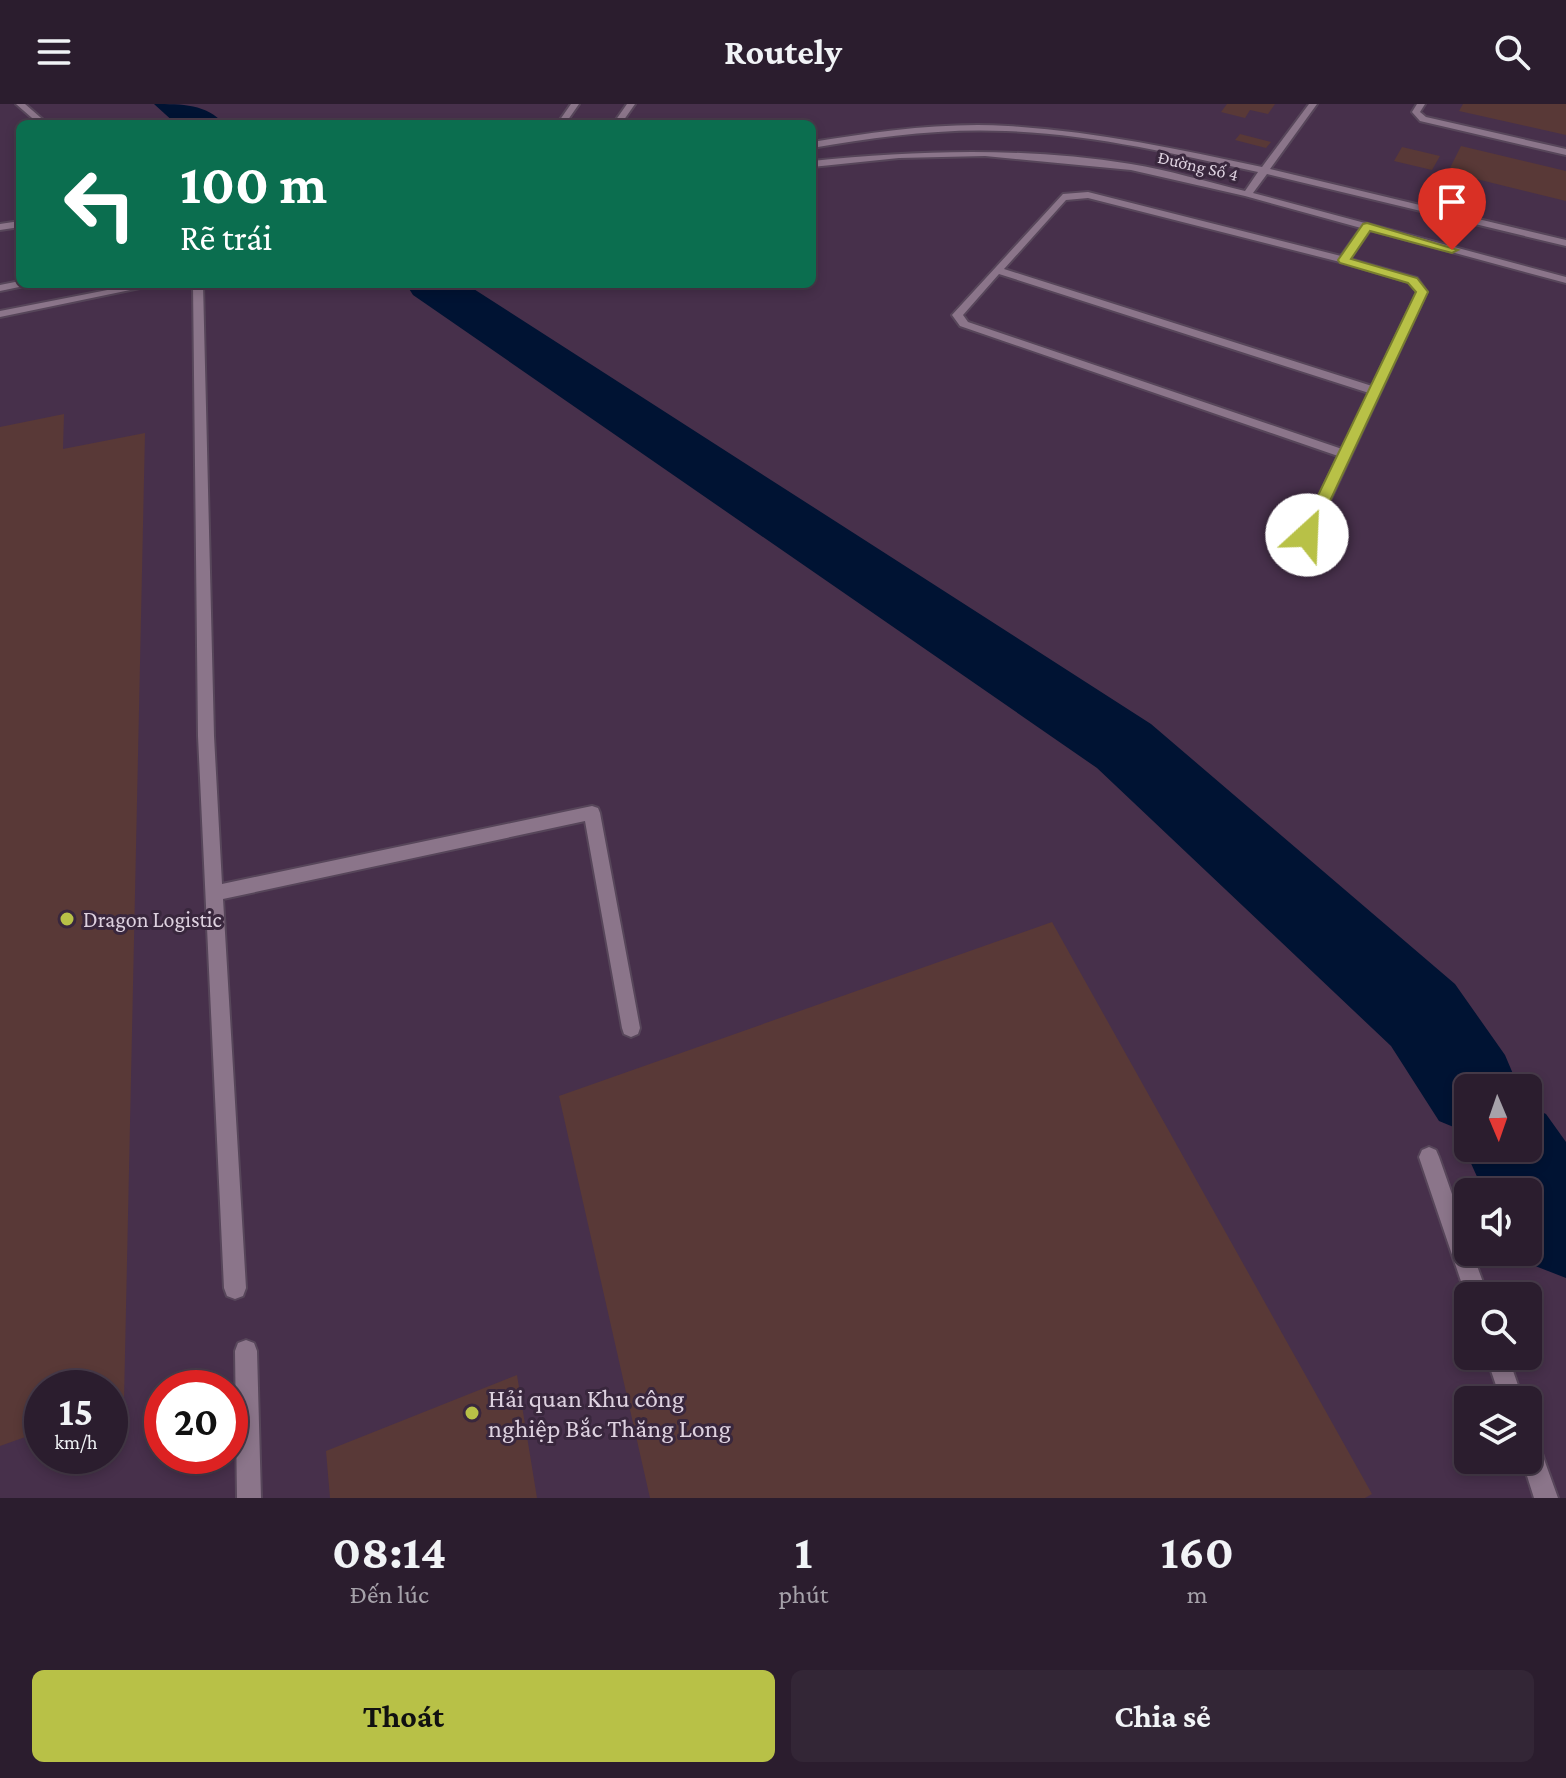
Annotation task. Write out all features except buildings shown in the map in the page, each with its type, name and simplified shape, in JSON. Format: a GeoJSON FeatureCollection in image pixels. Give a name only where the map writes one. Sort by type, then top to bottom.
{"type":"FeatureCollection","features":[{"type":"Feature","properties":{"kind":"street"},"geometry":{"type":"LineString","coordinates":[[20,104],[39,120]]}},
{"type":"Feature","properties":{"kind":"street"},"geometry":{"type":"LineString","coordinates":[[1247,194],[1267,171],[1313,104]]}},
{"type":"Feature","properties":{"kind":"street"},"geometry":{"type":"LineString","coordinates":[[1421,104],[1416,112],[1423,119],[1566,152]]}},
{"type":"Feature","properties":{"kind":"street"},"geometry":{"type":"LineString","coordinates":[[816,144],[891,132],[1005,128],[1115,139],[1267,171],[1566,243]]}},
{"type":"Feature","properties":{"kind":"street","name":"Đường Số 4"},"geometry":{"type":"LineString","coordinates":[[816,164],[899,155],[985,153],[1131,167],[1247,194],[1566,280]]}},
{"type":"Feature","properties":{"kind":"street"},"geometry":{"type":"LineString","coordinates":[[1294,563],[1422,292],[1413,280],[1088,195],[1063,197],[957,315],[964,324],[1345,454]]}},
{"type":"Feature","properties":{"kind":"street"},"geometry":{"type":"LineString","coordinates":[[1344,260],[1367,227]]}},
{"type":"Feature","properties":{"kind":"street"},"geometry":{"type":"LineString","coordinates":[[997,270],[1375,391]]}},
{"type":"Feature","properties":{"kind":"street"},"geometry":{"type":"LineString","coordinates":[[0,314],[133,288]]}},
{"type":"Feature","properties":{"kind":"street"},"geometry":{"type":"LineString","coordinates":[[198,288],[206,736],[235,1288]]}},
{"type":"Feature","properties":{"kind":"street"},"geometry":{"type":"LineString","coordinates":[[215,893],[592,813],[631,1028]]}},
{"type":"Feature","properties":{"kind":"street"},"geometry":{"type":"LineString","coordinates":[[1429,1157],[1472,1282]]}},
{"type":"Feature","properties":{"kind":"street"},"geometry":{"type":"LineString","coordinates":[[246,1351],[249,1498]]}},
{"type":"Feature","properties":{"kind":"street"},"geometry":{"type":"LineString","coordinates":[[1538,1474],[1546,1498]]}},
{"type":"Feature","properties":{"kind":"shaded area"},"geometry":{"type":"Polygon","coordinates":[[[0,104],[1566,104],[1566,1498],[0,1498],[0,104]]]}},
{"type":"Feature","properties":{"kind":"waterway"},"geometry":{"type":"LineString","coordinates":[[175,104],[197,120]]}},
{"type":"Feature","properties":{"kind":"waterway"},"geometry":{"type":"LineString","coordinates":[[437,288],[1124,746],[1423,1015],[1463,1074]]}},
{"type":"Feature","properties":{"kind":"waterway"},"geometry":{"type":"LineString","coordinates":[[1521,1162],[1566,1228]]}},
{"type":"Feature","properties":{"kind":"place","name":"Dragon Logistic"},"geometry":{"type":"Point","coordinates":[67,919]}},
{"type":"Feature","properties":{"kind":"place","name":"Hải quan Khu công nghiệp Bắc Thăng Long"},"geometry":{"type":"Point","coordinates":[472,1413]}},
{"type":"Feature","properties":{"kind":"route"},"geometry":{"type":"LineString","coordinates":[[1307,535],[1422,292],[1413,280],[1344,260],[1367,227],[1452,250]]}}]}
